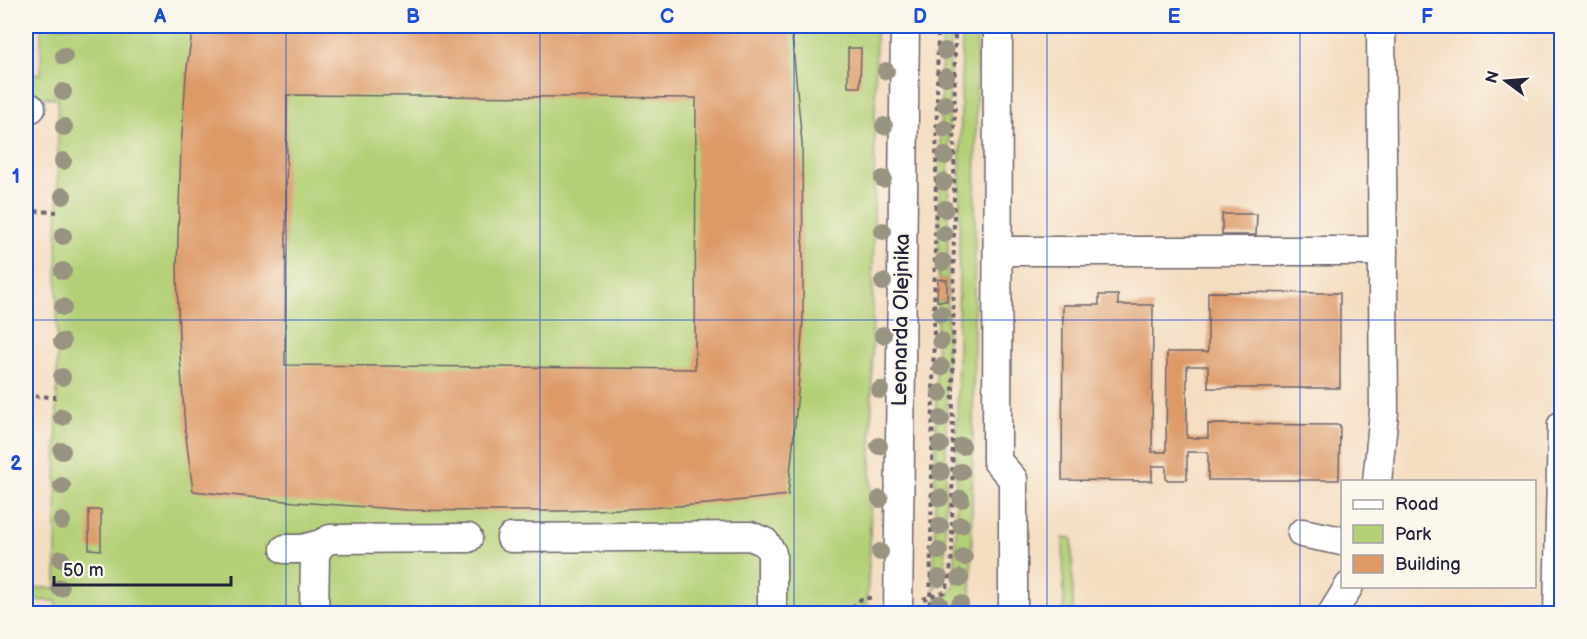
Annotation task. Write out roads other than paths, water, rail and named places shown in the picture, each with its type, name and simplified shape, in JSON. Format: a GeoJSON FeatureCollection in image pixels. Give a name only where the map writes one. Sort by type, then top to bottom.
{"type":"FeatureCollection","features":[{"type":"Feature","properties":{"kind":"street","name":"Leonarda Olejnika"},"geometry":{"type":"LineString","coordinates":[[898,604],[904,26]]}},
{"type":"Feature","properties":{"kind":"street"},"geometry":{"type":"LineString","coordinates":[[998,26],[997,461],[1013,479],[1013,614]]}},
{"type":"Feature","properties":{"kind":"street"},"geometry":{"type":"LineString","coordinates":[[1377,480],[1384,412],[1381,26]]}},
{"type":"Feature","properties":{"kind":"street"},"geometry":{"type":"LineString","coordinates":[[998,251],[1383,251]]}},
{"type":"Feature","properties":{"kind":"street"},"geometry":{"type":"LineString","coordinates":[[1558,614],[1562,425]]}},
{"type":"Feature","properties":{"kind":"street"},"geometry":{"type":"LineString","coordinates":[[1302,533],[1341,541]]}},
{"type":"Feature","properties":{"kind":"street"},"geometry":{"type":"LineString","coordinates":[[511,538],[750,536],[765,542],[772,553],[772,614]]}},
{"type":"Feature","properties":{"kind":"street"},"geometry":{"type":"LineString","coordinates":[[285,549],[302,549],[330,539],[468,538]]}},
{"type":"Feature","properties":{"kind":"street"},"geometry":{"type":"LineString","coordinates":[[314,614],[315,554],[321,544]]}},
{"type":"Feature","properties":{"kind":"street"},"geometry":{"type":"LineString","coordinates":[[1332,614],[1348,588]]}}]}
